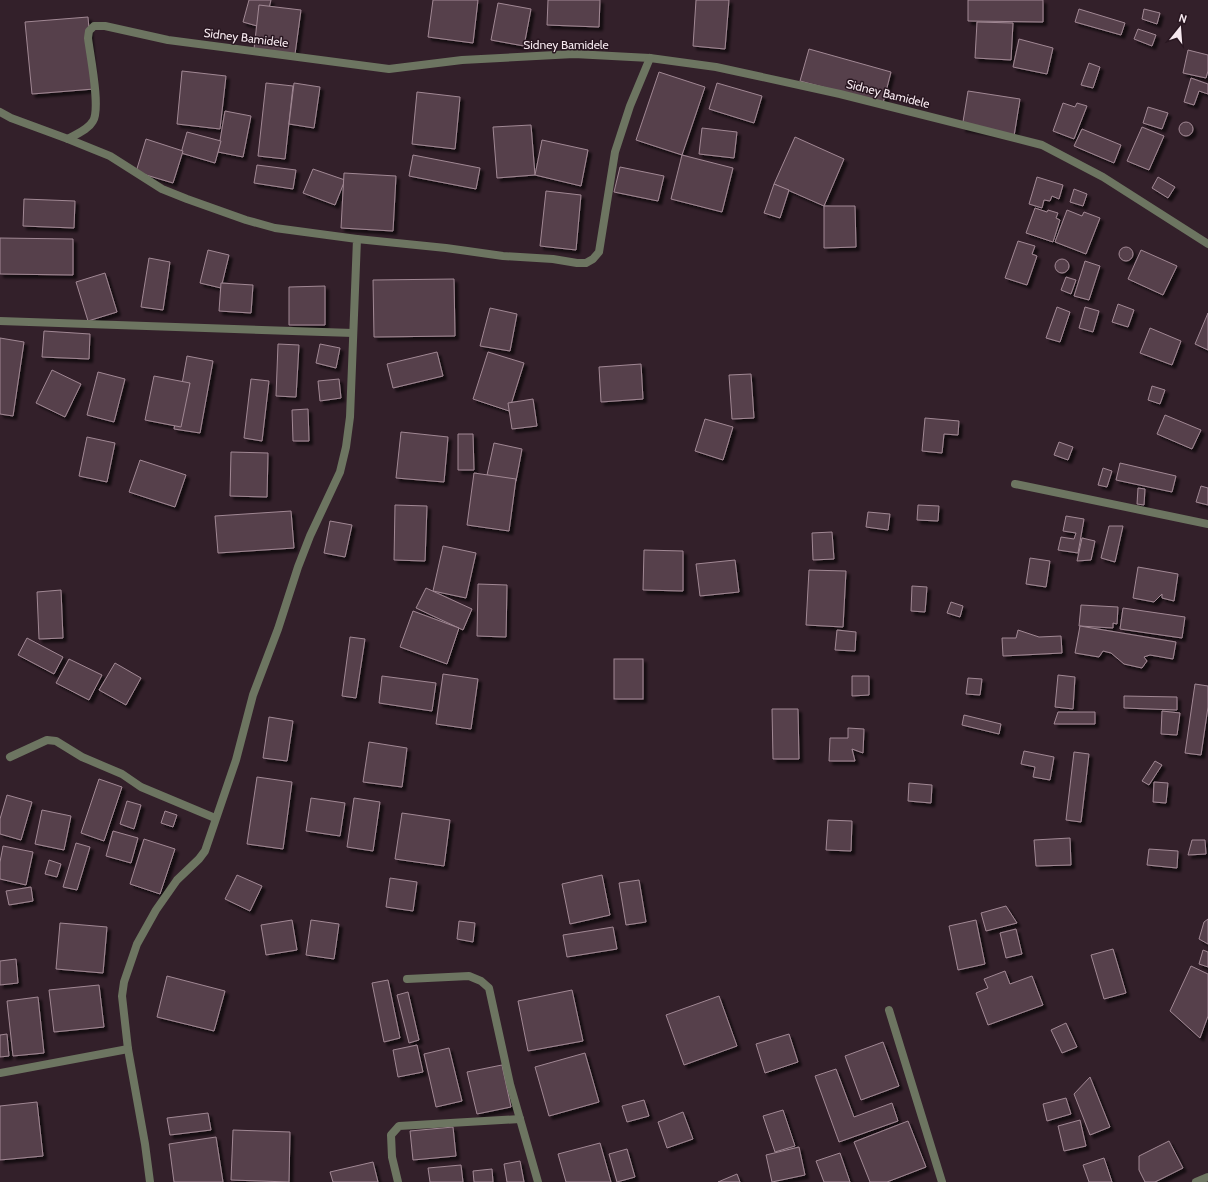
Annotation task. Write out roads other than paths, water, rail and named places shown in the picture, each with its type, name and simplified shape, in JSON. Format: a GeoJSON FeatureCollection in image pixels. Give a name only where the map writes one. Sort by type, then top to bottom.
{"type":"FeatureCollection","features":[{"type":"Feature","properties":{"kind":"street","name":"Sidney Bamidele"},"geometry":{"type":"LineString","coordinates":[[68,139],[86,128],[93,121],[96,114],[95,85],[88,38],[89,31],[94,26],[105,26],[168,40],[389,69],[462,60],[574,54],[650,58],[716,67],[840,94],[1042,145],[1103,177],[1208,244]]}},
{"type":"Feature","properties":{"kind":"street"},"geometry":{"type":"LineString","coordinates":[[0,112],[11,118],[110,156],[162,189],[187,200],[275,228],[503,256],[553,259],[586,263],[593,259],[599,252],[615,152],[630,106],[650,58]]}},
{"type":"Feature","properties":{"kind":"street"},"geometry":{"type":"LineString","coordinates":[[150,1182],[146,1144],[128,1049],[122,996],[124,982],[134,950],[156,910],[177,880],[199,859],[205,851],[236,760],[253,695],[278,629],[298,567],[310,536],[340,472],[346,447],[350,417],[357,239]]}},
{"type":"Feature","properties":{"kind":"street"},"geometry":{"type":"LineString","coordinates":[[0,321],[353,333]]}},
{"type":"Feature","properties":{"kind":"street"},"geometry":{"type":"LineString","coordinates":[[1015,484],[1208,524]]}},
{"type":"Feature","properties":{"kind":"street"},"geometry":{"type":"LineString","coordinates":[[10,756],[47,740],[56,742],[82,757],[122,774],[141,787],[215,818]]}},
{"type":"Feature","properties":{"kind":"street"},"geometry":{"type":"LineString","coordinates":[[407,979],[469,976],[481,981],[489,988],[510,1084],[538,1182]]}},
{"type":"Feature","properties":{"kind":"street"},"geometry":{"type":"LineString","coordinates":[[889,1010],[942,1182]]}},
{"type":"Feature","properties":{"kind":"street"},"geometry":{"type":"LineString","coordinates":[[0,1073],[128,1049]]}},
{"type":"Feature","properties":{"kind":"street"},"geometry":{"type":"LineString","coordinates":[[398,1182],[392,1157],[391,1135],[399,1126],[520,1119]]}},
{"type":"Feature","properties":{"kind":"street"},"geometry":{"type":"LineString","coordinates":[[1196,1182],[1208,1177]]}}]}
